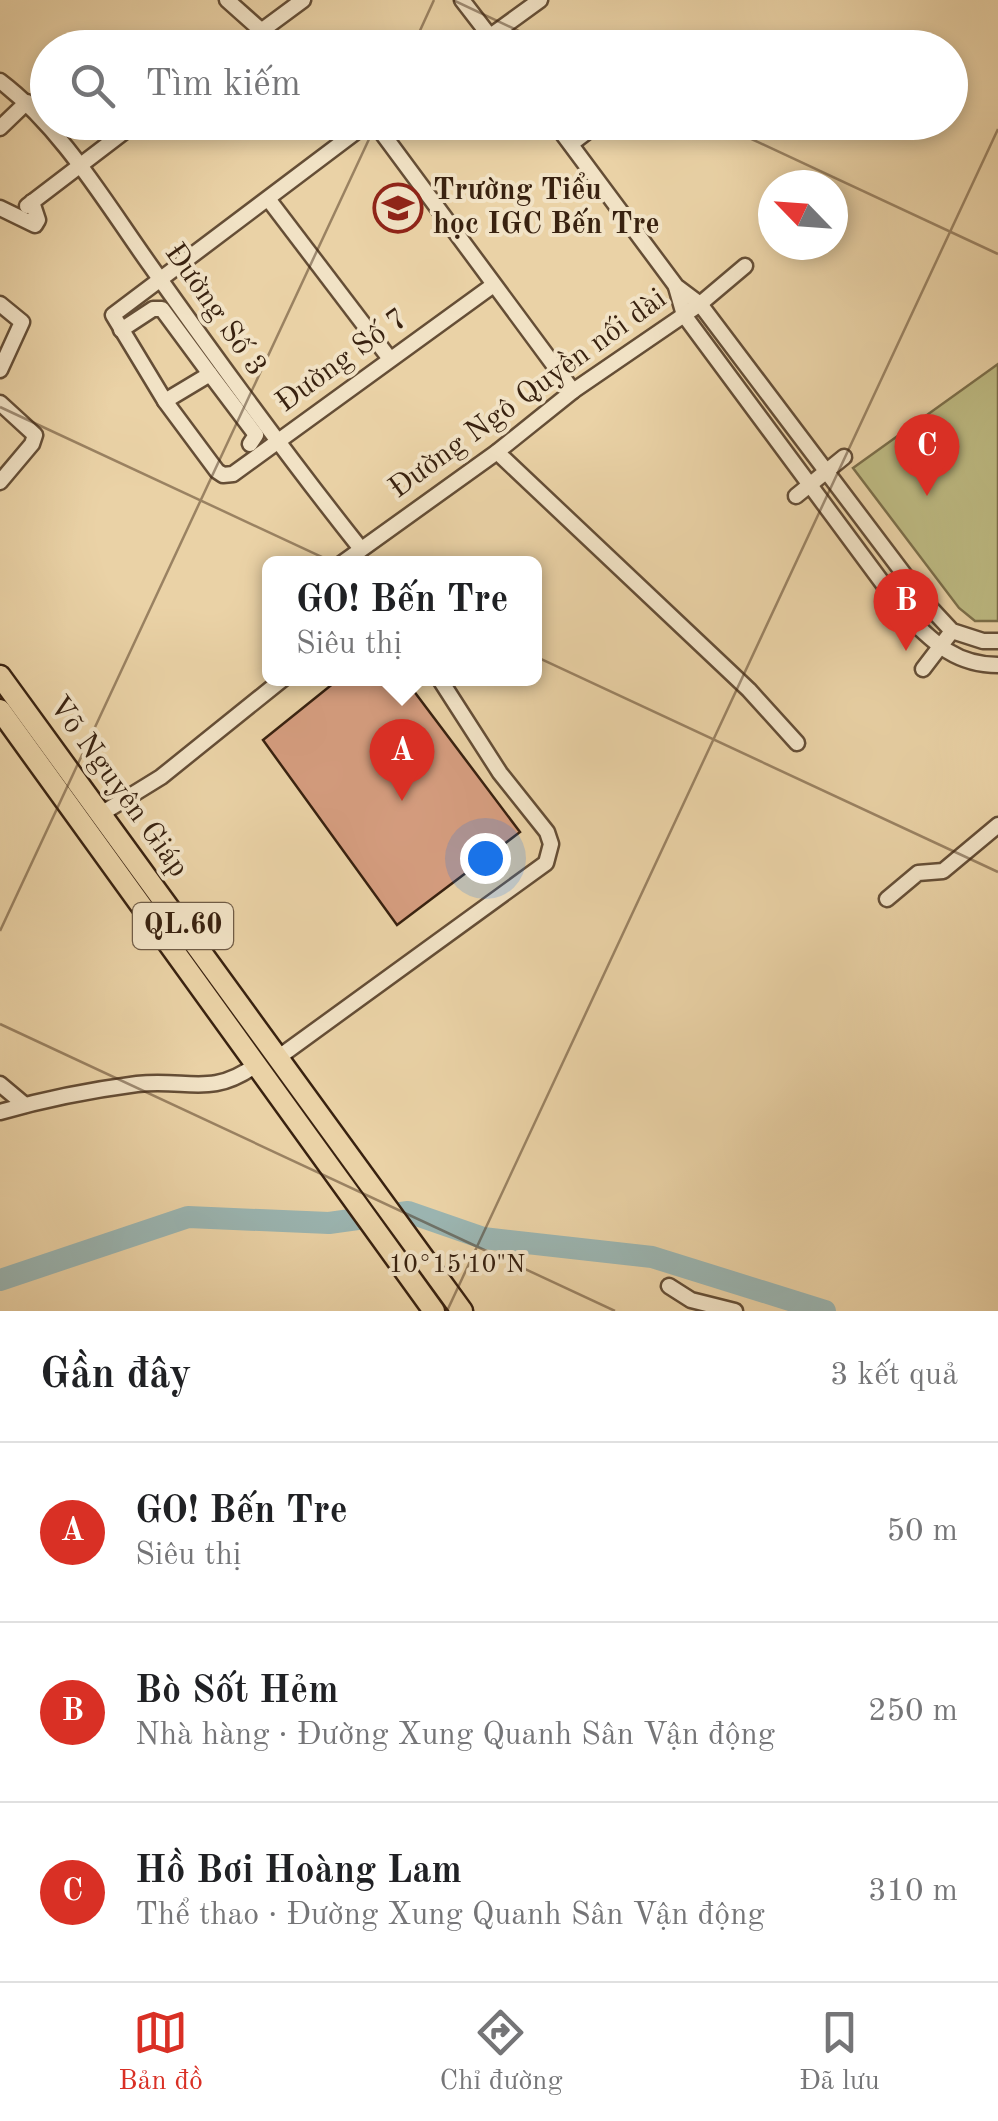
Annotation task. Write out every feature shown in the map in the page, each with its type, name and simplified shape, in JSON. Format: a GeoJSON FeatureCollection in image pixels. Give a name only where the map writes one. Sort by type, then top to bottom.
{"type":"FeatureCollection","features":[{"type":"Feature","properties":{"kind":"highway","name":"Võ Nguyên Giáp"},"geometry":{"type":"LineString","coordinates":[[1,679],[462,1311]]}},
{"type":"Feature","properties":{"kind":"highway","name":"Võ Nguyên Giáp"},"geometry":{"type":"LineString","coordinates":[[0,710],[434,1311]]}},
{"type":"Feature","properties":{"kind":"street"},"geometry":{"type":"LineString","coordinates":[[227,0],[258,30]]}},
{"type":"Feature","properties":{"kind":"street"},"geometry":{"type":"LineString","coordinates":[[263,30],[303,0]]}},
{"type":"Feature","properties":{"kind":"street"},"geometry":{"type":"LineString","coordinates":[[462,0],[486,30]]}},
{"type":"Feature","properties":{"kind":"street"},"geometry":{"type":"LineString","coordinates":[[508,30],[540,0]]}},
{"type":"Feature","properties":{"kind":"street","name":"Đường Số 3"},"geometry":{"type":"LineString","coordinates":[[0,81],[30,106]]}},
{"type":"Feature","properties":{"kind":"street"},"geometry":{"type":"LineString","coordinates":[[0,128],[27,102]]}},
{"type":"Feature","properties":{"kind":"street","name":"Đường Số 3"},"geometry":{"type":"LineString","coordinates":[[58,140],[276,443],[361,549]]}},
{"type":"Feature","properties":{"kind":"street"},"geometry":{"type":"LineString","coordinates":[[0,208],[35,225],[38,220],[29,204],[114,140]]}},
{"type":"Feature","properties":{"kind":"street"},"geometry":{"type":"LineString","coordinates":[[210,374],[165,400],[113,315],[348,140]]}},
{"type":"Feature","properties":{"kind":"street"},"geometry":{"type":"LineString","coordinates":[[385,140],[573,391]]}},
{"type":"Feature","properties":{"kind":"street"},"geometry":{"type":"LineString","coordinates":[[568,140],[676,286],[700,304],[926,602],[952,631],[983,641],[998,641]]}},
{"type":"Feature","properties":{"kind":"street"},"geometry":{"type":"LineString","coordinates":[[571,144],[576,140]]}},
{"type":"Feature","properties":{"kind":"street"},"geometry":{"type":"LineString","coordinates":[[269,200],[390,359]]}},
{"type":"Feature","properties":{"kind":"street","name":"Đường Ngô Quyền nối dài"},"geometry":{"type":"LineString","coordinates":[[351,556],[497,452],[573,391],[700,304],[744,266]]}},
{"type":"Feature","properties":{"kind":"street","name":"Đường Số 7"},"geometry":{"type":"LineString","coordinates":[[165,400],[223,475],[233,474],[492,286]]}},
{"type":"Feature","properties":{"kind":"street"},"geometry":{"type":"LineString","coordinates":[[676,286],[684,315],[907,616],[939,648],[958,658],[998,665]]}},
{"type":"Feature","properties":{"kind":"street"},"geometry":{"type":"LineString","coordinates":[[0,304],[22,322],[0,370]]}},
{"type":"Feature","properties":{"kind":"street"},"geometry":{"type":"LineString","coordinates":[[122,330],[152,308],[162,309],[256,435],[250,444]]}},
{"type":"Feature","properties":{"kind":"street"},"geometry":{"type":"LineString","coordinates":[[0,403],[35,434],[32,444],[0,482]]}},
{"type":"Feature","properties":{"kind":"street"},"geometry":{"type":"LineString","coordinates":[[497,452],[749,690],[797,742]]}},
{"type":"Feature","properties":{"kind":"street"},"geometry":{"type":"LineString","coordinates":[[796,496],[844,457]]}},
{"type":"Feature","properties":{"kind":"street"},"geometry":{"type":"LineString","coordinates":[[923,670],[952,631]]}},
{"type":"Feature","properties":{"kind":"street"},"geometry":{"type":"LineString","coordinates":[[101,814],[161,777],[274,686]]}},
{"type":"Feature","properties":{"kind":"street"},"geometry":{"type":"LineString","coordinates":[[278,1057],[546,864],[550,857],[547,832],[500,773],[443,686]]}},
{"type":"Feature","properties":{"kind":"street"},"geometry":{"type":"LineString","coordinates":[[887,899],[918,873],[943,871],[998,824]]}},
{"type":"Feature","properties":{"kind":"street"},"geometry":{"type":"LineString","coordinates":[[0,1112],[144,1083],[222,1084],[256,1065]]}},
{"type":"Feature","properties":{"kind":"street"},"geometry":{"type":"LineString","coordinates":[[0,1084],[25,1105]]}},
{"type":"Feature","properties":{"kind":"street"},"geometry":{"type":"LineString","coordinates":[[669,1286],[701,1303],[735,1311]]}},
{"type":"Feature","properties":{"kind":"shaded area"},"geometry":{"type":"Polygon","coordinates":[[[998,364],[998,621],[975,621],[959,608],[853,468],[998,364]]]}},
{"type":"Feature","properties":{"kind":"building"},"geometry":{"type":"Polygon","coordinates":[[[330,686],[410,686],[520,832],[397,925],[263,740],[330,686]]]}},
{"type":"Feature","properties":{"kind":"waterway"},"geometry":{"type":"LineString","coordinates":[[0,1280],[188,1217],[329,1223],[408,1212],[483,1238],[652,1257],[825,1311]]}},
{"type":"Feature","properties":{"kind":"place","name":"Trường Tiểu học IGC Bến Tre"},"geometry":{"type":"Point","coordinates":[398,208]}},
{"type":"Feature","properties":{"kind":"place","name":"Hồ Bơi Hoàng Lam"},"geometry":{"type":"Point","coordinates":[927,496]}},
{"type":"Feature","properties":{"kind":"place","name":"Bò Sốt Hẻm"},"geometry":{"type":"Point","coordinates":[906,651]}},
{"type":"Feature","properties":{"kind":"place","name":"GO! Bến Tre"},"geometry":{"type":"Point","coordinates":[402,801]}}]}
